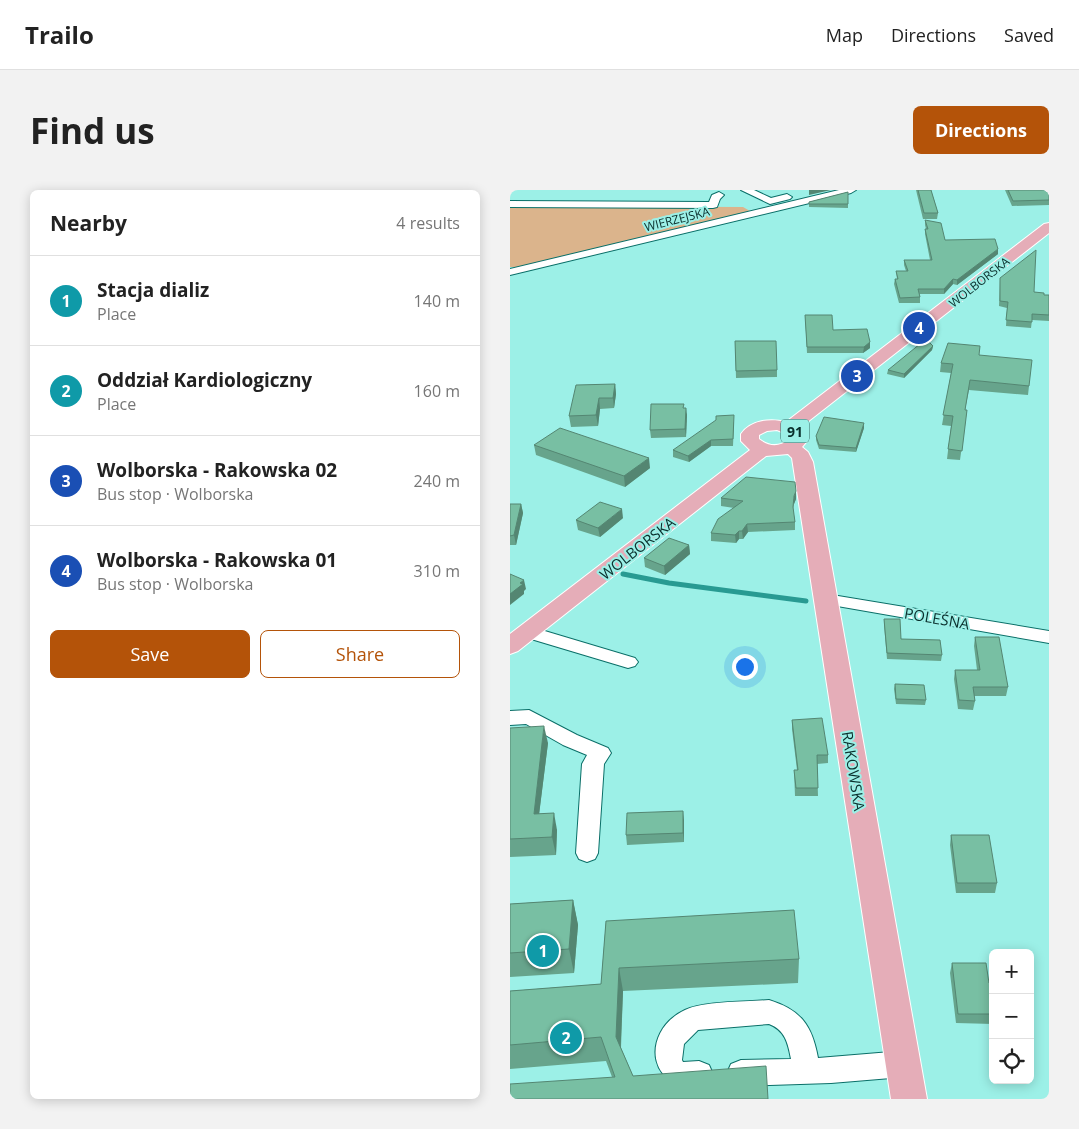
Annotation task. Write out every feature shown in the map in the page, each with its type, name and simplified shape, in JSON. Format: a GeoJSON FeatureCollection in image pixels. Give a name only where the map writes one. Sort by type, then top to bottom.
{"type":"FeatureCollection","features":[{"type":"Feature","properties":{"kind":"main road","name":"WOLBORSKA"},"geometry":{"type":"LineString","coordinates":[[790,437],[1049,227]]}},
{"type":"Feature","properties":{"kind":"main road","name":"91"},"geometry":{"type":"LineString","coordinates":[[770,425],[790,437],[775,450],[763,449],[750,441],[750,434],[753,430],[770,425]]}},
{"type":"Feature","properties":{"kind":"main road","name":"RAKOWSKA"},"geometry":{"type":"LineString","coordinates":[[790,437],[801,456],[909,1099]]}},
{"type":"Feature","properties":{"kind":"main road","name":"WOLBORSKA"},"geometry":{"type":"LineString","coordinates":[[510,646],[763,449]]}},
{"type":"Feature","properties":{"kind":"street"},"geometry":{"type":"LineString","coordinates":[[708,190],[727,194],[769,210]]}},
{"type":"Feature","properties":{"kind":"street"},"geometry":{"type":"LineString","coordinates":[[746,190],[773,201],[817,190]]}},
{"type":"Feature","properties":{"kind":"street","name":"WIERZEJSKA"},"geometry":{"type":"LineString","coordinates":[[510,272],[851,190]]}},
{"type":"Feature","properties":{"kind":"street"},"geometry":{"type":"LineString","coordinates":[[510,204],[713,205],[715,197],[727,194]]}},
{"type":"Feature","properties":{"kind":"street","name":"POLEŚNA"},"geometry":{"type":"LineString","coordinates":[[826,599],[1049,637]]}},
{"type":"Feature","properties":{"kind":"street"},"geometry":{"type":"LineString","coordinates":[[528,632],[628,662]]}},
{"type":"Feature","properties":{"kind":"street"},"geometry":{"type":"LineString","coordinates":[[806,1070],[803,1049],[794,1027],[775,1013],[695,1018],[680,1028],[672,1038],[669,1048],[669,1067],[678,1075],[806,1070],[903,1064]]}},
{"type":"Feature","properties":{"kind":"lane"},"geometry":{"type":"LineString","coordinates":[[510,718],[529,717],[570,740],[601,754],[595,759],[594,764],[587,853]]}},
{"type":"Feature","properties":{"kind":"shaded area"},"geometry":{"type":"Polygon","coordinates":[[[510,206],[743,207],[750,211],[523,267],[510,267],[510,206]]]}},
{"type":"Feature","properties":{"kind":"building"},"geometry":{"type":"Polygon","coordinates":[[[918,190],[931,190],[938,213],[924,213],[918,190]]]}},
{"type":"Feature","properties":{"kind":"building"},"geometry":{"type":"Polygon","coordinates":[[[1008,190],[1049,190],[1049,200],[1013,201],[1008,190]]]}},
{"type":"Feature","properties":{"kind":"building"},"geometry":{"type":"Polygon","coordinates":[[[848,192],[848,204],[809,204],[809,202],[848,192]]]}},
{"type":"Feature","properties":{"kind":"building"},"geometry":{"type":"Polygon","coordinates":[[[925,220],[941,223],[945,240],[995,239],[998,249],[957,280],[953,279],[944,289],[918,289],[920,297],[900,298],[895,279],[898,279],[896,271],[908,271],[904,260],[932,260],[925,229],[928,229],[925,220]]]}},
{"type":"Feature","properties":{"kind":"building"},"geometry":{"type":"Polygon","coordinates":[[[1036,250],[1034,292],[1049,295],[1049,315],[1032,314],[1032,322],[1006,320],[1008,302],[1000,301],[1000,278],[1036,250]]]}},
{"type":"Feature","properties":{"kind":"building"},"geometry":{"type":"Polygon","coordinates":[[[805,315],[832,315],[833,330],[867,329],[870,342],[864,347],[807,347],[805,315]]]}},
{"type":"Feature","properties":{"kind":"building"},"geometry":{"type":"Polygon","coordinates":[[[926,339],[933,346],[904,374],[888,370],[926,339]]]}},
{"type":"Feature","properties":{"kind":"building"},"geometry":{"type":"Polygon","coordinates":[[[735,341],[776,341],[777,370],[736,371],[735,341]]]}},
{"type":"Feature","properties":{"kind":"building"},"geometry":{"type":"Polygon","coordinates":[[[948,343],[980,346],[979,355],[1032,360],[1029,386],[970,380],[965,410],[967,410],[962,451],[948,449],[953,416],[943,415],[953,364],[941,363],[948,343]]]}},
{"type":"Feature","properties":{"kind":"building"},"geometry":{"type":"Polygon","coordinates":[[[615,384],[613,398],[599,398],[596,415],[569,416],[576,385],[615,384]]]}},
{"type":"Feature","properties":{"kind":"building"},"geometry":{"type":"Polygon","coordinates":[[[651,404],[684,404],[683,408],[686,408],[685,429],[650,430],[651,404]]]}},
{"type":"Feature","properties":{"kind":"building"},"geometry":{"type":"Polygon","coordinates":[[[734,415],[733,439],[711,440],[688,456],[673,450],[716,420],[716,416],[734,415]]]}},
{"type":"Feature","properties":{"kind":"building"},"geometry":{"type":"Polygon","coordinates":[[[824,417],[864,423],[856,448],[819,445],[816,436],[824,417]]]}},
{"type":"Feature","properties":{"kind":"building"},"geometry":{"type":"Polygon","coordinates":[[[560,428],[649,458],[624,476],[534,445],[560,428]]]}},
{"type":"Feature","properties":{"kind":"building"},"geometry":{"type":"Polygon","coordinates":[[[746,477],[795,482],[796,491],[793,507],[795,522],[747,524],[742,531],[735,535],[711,533],[718,519],[743,501],[721,498],[746,477]]]}},
{"type":"Feature","properties":{"kind":"building"},"geometry":{"type":"Polygon","coordinates":[[[600,502],[622,509],[598,528],[576,520],[600,502]]]}},
{"type":"Feature","properties":{"kind":"building"},"geometry":{"type":"Polygon","coordinates":[[[510,504],[521,504],[514,535],[510,536],[510,504]]]}},
{"type":"Feature","properties":{"kind":"building"},"geometry":{"type":"Polygon","coordinates":[[[669,538],[689,545],[664,566],[644,558],[669,538]]]}},
{"type":"Feature","properties":{"kind":"building"},"geometry":{"type":"Polygon","coordinates":[[[510,574],[524,580],[520,583],[523,584],[510,594],[510,574]]]}},
{"type":"Feature","properties":{"kind":"building"},"geometry":{"type":"Polygon","coordinates":[[[884,619],[900,619],[901,639],[940,640],[942,655],[887,653],[884,619]]]}},
{"type":"Feature","properties":{"kind":"building"},"geometry":{"type":"Polygon","coordinates":[[[975,637],[999,637],[1008,687],[973,687],[975,701],[959,700],[955,670],[980,670],[975,637]]]}},
{"type":"Feature","properties":{"kind":"building"},"geometry":{"type":"Polygon","coordinates":[[[895,684],[924,685],[926,700],[896,699],[895,684]]]}},
{"type":"Feature","properties":{"kind":"building"},"geometry":{"type":"Polygon","coordinates":[[[822,718],[828,755],[817,755],[818,788],[796,788],[794,770],[798,770],[792,720],[822,718]]]}},
{"type":"Feature","properties":{"kind":"building"},"geometry":{"type":"Polygon","coordinates":[[[544,726],[534,814],[554,813],[552,837],[510,839],[510,728],[544,726]]]}},
{"type":"Feature","properties":{"kind":"building"},"geometry":{"type":"Polygon","coordinates":[[[683,811],[683,833],[626,835],[627,813],[683,811]]]}},
{"type":"Feature","properties":{"kind":"building"},"geometry":{"type":"Polygon","coordinates":[[[951,835],[989,835],[997,883],[957,883],[951,835]]]}},
{"type":"Feature","properties":{"kind":"building"},"geometry":{"type":"Polygon","coordinates":[[[573,900],[569,949],[510,953],[510,904],[573,900]]]}},
{"type":"Feature","properties":{"kind":"building"},"geometry":{"type":"Polygon","coordinates":[[[794,910],[799,959],[619,968],[616,1037],[633,1076],[766,1066],[768,1099],[510,1099],[510,1084],[615,1077],[601,1037],[510,1045],[510,991],[601,984],[606,921],[794,910]]]}},
{"type":"Feature","properties":{"kind":"building"},"geometry":{"type":"Polygon","coordinates":[[[952,963],[986,963],[989,983],[989,1014],[958,1014],[952,963]]]}},
{"type":"Feature","properties":{"kind":"waterway"},"geometry":{"type":"LineString","coordinates":[[623,574],[669,583],[806,601]]}},
{"type":"Feature","properties":{"kind":"place","name":"Wolborska - Rakowska 01"},"geometry":{"type":"Point","coordinates":[919,328]}},
{"type":"Feature","properties":{"kind":"place","name":"Wolborska - Rakowska 02"},"geometry":{"type":"Point","coordinates":[857,376]}},
{"type":"Feature","properties":{"kind":"place","name":"Stacja dializ"},"geometry":{"type":"Point","coordinates":[543,951]}},
{"type":"Feature","properties":{"kind":"place","name":"Oddział Kardiologiczny"},"geometry":{"type":"Point","coordinates":[566,1038]}}]}
